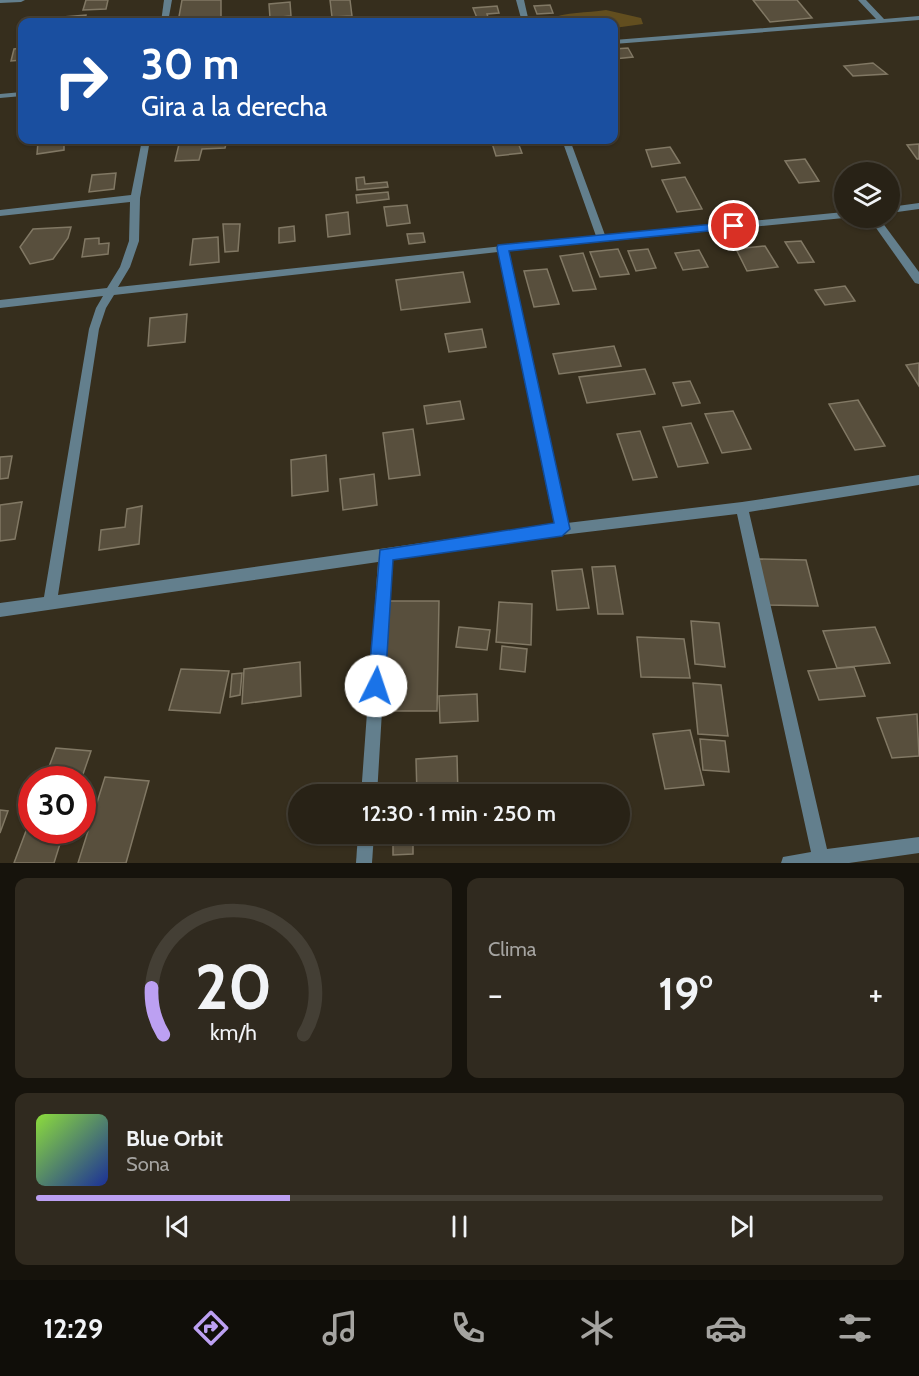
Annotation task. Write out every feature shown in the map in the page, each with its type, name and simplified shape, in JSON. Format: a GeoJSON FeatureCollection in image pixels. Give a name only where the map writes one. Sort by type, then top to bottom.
{"type":"FeatureCollection","features":[{"type":"Feature","properties":{"kind":"street"},"geometry":{"type":"LineString","coordinates":[[0,2],[21,0]]}},
{"type":"Feature","properties":{"kind":"street"},"geometry":{"type":"LineString","coordinates":[[166,18],[168,0]]}},
{"type":"Feature","properties":{"kind":"street"},"geometry":{"type":"LineString","coordinates":[[520,0],[525,18]]}},
{"type":"Feature","properties":{"kind":"street"},"geometry":{"type":"LineString","coordinates":[[862,0],[882,21]]}},
{"type":"Feature","properties":{"kind":"street"},"geometry":{"type":"LineString","coordinates":[[618,42],[919,18]]}},
{"type":"Feature","properties":{"kind":"street"},"geometry":{"type":"LineString","coordinates":[[0,96],[18,94]]}},
{"type":"Feature","properties":{"kind":"street"},"geometry":{"type":"LineString","coordinates":[[50,602],[94,329],[101,308],[113,290],[134,241],[135,198],[145,144]]}},
{"type":"Feature","properties":{"kind":"street"},"geometry":{"type":"LineString","coordinates":[[567,144],[602,239]]}},
{"type":"Feature","properties":{"kind":"street"},"geometry":{"type":"LineString","coordinates":[[0,213],[135,198]]}},
{"type":"Feature","properties":{"kind":"street"},"geometry":{"type":"LineString","coordinates":[[900,209],[919,206]]}},
{"type":"Feature","properties":{"kind":"street"},"geometry":{"type":"LineString","coordinates":[[0,304],[502,248],[834,216]]}},
{"type":"Feature","properties":{"kind":"street"},"geometry":{"type":"LineString","coordinates":[[881,228],[919,280]]}},
{"type":"Feature","properties":{"kind":"street"},"geometry":{"type":"LineString","coordinates":[[502,248],[562,529]]}},
{"type":"Feature","properties":{"kind":"street"},"geometry":{"type":"LineString","coordinates":[[0,610],[562,529],[742,508],[919,480]]}},
{"type":"Feature","properties":{"kind":"street"},"geometry":{"type":"LineString","coordinates":[[742,508],[821,858]]}},
{"type":"Feature","properties":{"kind":"street"},"geometry":{"type":"LineString","coordinates":[[370,784],[386,554]]}},
{"type":"Feature","properties":{"kind":"street"},"geometry":{"type":"LineString","coordinates":[[364,863],[365,844]]}},
{"type":"Feature","properties":{"kind":"street"},"geometry":{"type":"LineString","coordinates":[[789,863],[919,845]]}},
{"type":"Feature","properties":{"kind":"shaded area"},"geometry":{"type":"Polygon","coordinates":[[[606,10],[641,18],[643,24],[618,27],[618,18],[552,18],[606,10]]]}},
{"type":"Feature","properties":{"kind":"building"},"geometry":{"type":"Polygon","coordinates":[[[86,0],[108,0],[106,9],[83,10],[86,0]]]}},
{"type":"Feature","properties":{"kind":"building"},"geometry":{"type":"Polygon","coordinates":[[[182,0],[221,0],[221,18],[179,18],[182,0]]]}},
{"type":"Feature","properties":{"kind":"building"},"geometry":{"type":"Polygon","coordinates":[[[330,0],[350,0],[352,16],[332,17],[330,0]]]}},
{"type":"Feature","properties":{"kind":"building"},"geometry":{"type":"Polygon","coordinates":[[[753,0],[797,0],[812,18],[770,22],[753,0]]]}},
{"type":"Feature","properties":{"kind":"building"},"geometry":{"type":"Polygon","coordinates":[[[290,2],[291,16],[270,18],[269,4],[290,2]]]}},
{"type":"Feature","properties":{"kind":"building"},"geometry":{"type":"Polygon","coordinates":[[[550,5],[553,13],[537,14],[534,6],[550,5]]]}},
{"type":"Feature","properties":{"kind":"building"},"geometry":{"type":"Polygon","coordinates":[[[497,6],[499,13],[477,18],[473,8],[497,6]]]}},
{"type":"Feature","properties":{"kind":"building"},"geometry":{"type":"Polygon","coordinates":[[[86,15],[86,18],[63,17],[86,15]]]}},
{"type":"Feature","properties":{"kind":"building"},"geometry":{"type":"Polygon","coordinates":[[[18,48],[18,60],[11,61],[14,49],[18,48]]]}},
{"type":"Feature","properties":{"kind":"building"},"geometry":{"type":"Polygon","coordinates":[[[628,48],[633,57],[618,59],[618,49],[628,48]]]}},
{"type":"Feature","properties":{"kind":"building"},"geometry":{"type":"Polygon","coordinates":[[[873,63],[887,74],[853,76],[844,66],[873,63]]]}},
{"type":"Feature","properties":{"kind":"building"},"geometry":{"type":"Polygon","coordinates":[[[38,144],[64,144],[64,150],[37,154],[38,144]]]}},
{"type":"Feature","properties":{"kind":"building"},"geometry":{"type":"Polygon","coordinates":[[[179,144],[226,144],[225,148],[202,149],[199,160],[175,161],[179,144]]]}},
{"type":"Feature","properties":{"kind":"building"},"geometry":{"type":"Polygon","coordinates":[[[492,144],[519,144],[522,153],[496,156],[492,144]]]}},
{"type":"Feature","properties":{"kind":"building"},"geometry":{"type":"Polygon","coordinates":[[[919,144],[919,159],[917,159],[907,145],[919,144]]]}},
{"type":"Feature","properties":{"kind":"building"},"geometry":{"type":"Polygon","coordinates":[[[670,147],[680,163],[652,167],[646,150],[670,147]]]}},
{"type":"Feature","properties":{"kind":"building"},"geometry":{"type":"Polygon","coordinates":[[[805,159],[819,181],[799,183],[785,161],[805,159]]]}},
{"type":"Feature","properties":{"kind":"building"},"geometry":{"type":"Polygon","coordinates":[[[116,173],[114,189],[89,192],[92,175],[116,173]]]}},
{"type":"Feature","properties":{"kind":"building"},"geometry":{"type":"Polygon","coordinates":[[[364,177],[365,184],[387,182],[388,187],[357,190],[356,178],[364,177]]]}},
{"type":"Feature","properties":{"kind":"building"},"geometry":{"type":"Polygon","coordinates":[[[685,177],[702,209],[677,212],[662,180],[685,177]]]}},
{"type":"Feature","properties":{"kind":"building"},"geometry":{"type":"Polygon","coordinates":[[[388,192],[389,199],[357,203],[356,195],[388,192]]]}},
{"type":"Feature","properties":{"kind":"building"},"geometry":{"type":"Polygon","coordinates":[[[407,205],[410,223],[387,226],[384,207],[407,205]]]}},
{"type":"Feature","properties":{"kind":"building"},"geometry":{"type":"Polygon","coordinates":[[[348,212],[350,234],[328,237],[326,215],[348,212]]]}},
{"type":"Feature","properties":{"kind":"building"},"geometry":{"type":"Polygon","coordinates":[[[223,224],[240,224],[238,251],[225,252],[223,224]]]}},
{"type":"Feature","properties":{"kind":"building"},"geometry":{"type":"Polygon","coordinates":[[[294,226],[295,241],[279,243],[279,228],[294,226]]]}},
{"type":"Feature","properties":{"kind":"building"},"geometry":{"type":"Polygon","coordinates":[[[71,227],[68,238],[53,259],[30,264],[20,247],[33,229],[71,227]]]}},
{"type":"Feature","properties":{"kind":"building"},"geometry":{"type":"Polygon","coordinates":[[[423,233],[425,242],[409,244],[407,234],[423,233]]]}},
{"type":"Feature","properties":{"kind":"building"},"geometry":{"type":"Polygon","coordinates":[[[218,237],[219,262],[190,265],[193,239],[218,237]]]}},
{"type":"Feature","properties":{"kind":"building"},"geometry":{"type":"Polygon","coordinates":[[[99,238],[99,244],[109,243],[108,254],[82,257],[85,239],[99,238]]]}},
{"type":"Feature","properties":{"kind":"building"},"geometry":{"type":"Polygon","coordinates":[[[801,241],[814,262],[798,263],[785,242],[801,241]]]}},
{"type":"Feature","properties":{"kind":"building"},"geometry":{"type":"Polygon","coordinates":[[[765,246],[778,267],[747,271],[736,249],[765,246]]]}},
{"type":"Feature","properties":{"kind":"building"},"geometry":{"type":"Polygon","coordinates":[[[618,249],[629,274],[600,277],[590,252],[618,249]]]}},
{"type":"Feature","properties":{"kind":"building"},"geometry":{"type":"Polygon","coordinates":[[[648,249],[656,268],[636,271],[628,251],[648,249]]]}},
{"type":"Feature","properties":{"kind":"building"},"geometry":{"type":"Polygon","coordinates":[[[699,250],[708,267],[683,270],[675,253],[699,250]]]}},
{"type":"Feature","properties":{"kind":"building"},"geometry":{"type":"Polygon","coordinates":[[[583,253],[596,289],[573,291],[560,256],[583,253]]]}},
{"type":"Feature","properties":{"kind":"building"},"geometry":{"type":"Polygon","coordinates":[[[547,269],[559,304],[534,307],[524,271],[547,269]]]}},
{"type":"Feature","properties":{"kind":"building"},"geometry":{"type":"Polygon","coordinates":[[[463,272],[470,302],[401,310],[396,280],[463,272]]]}},
{"type":"Feature","properties":{"kind":"building"},"geometry":{"type":"Polygon","coordinates":[[[845,286],[855,301],[825,305],[815,290],[845,286]]]}},
{"type":"Feature","properties":{"kind":"building"},"geometry":{"type":"Polygon","coordinates":[[[187,314],[185,342],[148,346],[150,318],[187,314]]]}},
{"type":"Feature","properties":{"kind":"building"},"geometry":{"type":"Polygon","coordinates":[[[482,329],[486,347],[449,352],[445,334],[482,329]]]}},
{"type":"Feature","properties":{"kind":"building"},"geometry":{"type":"Polygon","coordinates":[[[614,346],[621,366],[559,374],[553,354],[614,346]]]}},
{"type":"Feature","properties":{"kind":"building"},"geometry":{"type":"Polygon","coordinates":[[[919,363],[919,386],[906,365],[919,363]]]}},
{"type":"Feature","properties":{"kind":"building"},"geometry":{"type":"Polygon","coordinates":[[[645,369],[655,394],[587,403],[579,377],[645,369]]]}},
{"type":"Feature","properties":{"kind":"building"},"geometry":{"type":"Polygon","coordinates":[[[690,381],[700,403],[682,406],[673,383],[690,381]]]}},
{"type":"Feature","properties":{"kind":"building"},"geometry":{"type":"Polygon","coordinates":[[[858,400],[885,446],[855,450],[829,404],[858,400]]]}},
{"type":"Feature","properties":{"kind":"building"},"geometry":{"type":"Polygon","coordinates":[[[460,401],[464,419],[427,424],[424,406],[460,401]]]}},
{"type":"Feature","properties":{"kind":"building"},"geometry":{"type":"Polygon","coordinates":[[[733,411],[751,449],[722,453],[705,414],[733,411]]]}},
{"type":"Feature","properties":{"kind":"building"},"geometry":{"type":"Polygon","coordinates":[[[691,423],[708,463],[678,467],[663,427],[691,423]]]}},
{"type":"Feature","properties":{"kind":"building"},"geometry":{"type":"Polygon","coordinates":[[[413,429],[420,475],[389,479],[383,433],[413,429]]]}},
{"type":"Feature","properties":{"kind":"building"},"geometry":{"type":"Polygon","coordinates":[[[640,431],[657,477],[633,480],[617,434],[640,431]]]}},
{"type":"Feature","properties":{"kind":"building"},"geometry":{"type":"Polygon","coordinates":[[[326,455],[328,491],[292,496],[291,460],[326,455]]]}},
{"type":"Feature","properties":{"kind":"building"},"geometry":{"type":"Polygon","coordinates":[[[12,456],[8,478],[0,479],[0,457],[12,456]]]}},
{"type":"Feature","properties":{"kind":"building"},"geometry":{"type":"Polygon","coordinates":[[[374,474],[377,505],[343,510],[340,479],[374,474]]]}},
{"type":"Feature","properties":{"kind":"building"},"geometry":{"type":"Polygon","coordinates":[[[22,502],[15,539],[0,541],[0,505],[22,502]]]}},
{"type":"Feature","properties":{"kind":"building"},"geometry":{"type":"Polygon","coordinates":[[[142,506],[139,544],[99,550],[101,530],[125,527],[127,509],[142,506]]]}},
{"type":"Feature","properties":{"kind":"building"},"geometry":{"type":"Polygon","coordinates":[[[758,559],[806,560],[818,606],[768,605],[758,559]]]}},
{"type":"Feature","properties":{"kind":"building"},"geometry":{"type":"Polygon","coordinates":[[[615,566],[623,614],[598,614],[592,567],[615,566]]]}},
{"type":"Feature","properties":{"kind":"building"},"geometry":{"type":"Polygon","coordinates":[[[582,569],[589,608],[557,610],[552,571],[582,569]]]}},
{"type":"Feature","properties":{"kind":"building"},"geometry":{"type":"Polygon","coordinates":[[[389,601],[439,601],[437,711],[381,711],[389,601]]]}},
{"type":"Feature","properties":{"kind":"building"},"geometry":{"type":"Polygon","coordinates":[[[499,602],[532,604],[531,645],[496,642],[499,602]]]}},
{"type":"Feature","properties":{"kind":"building"},"geometry":{"type":"Polygon","coordinates":[[[691,621],[719,623],[725,667],[695,664],[691,621]]]}},
{"type":"Feature","properties":{"kind":"building"},"geometry":{"type":"Polygon","coordinates":[[[459,627],[490,630],[487,650],[456,647],[459,627]]]}},
{"type":"Feature","properties":{"kind":"building"},"geometry":{"type":"Polygon","coordinates":[[[875,627],[890,663],[837,668],[823,631],[875,627]]]}},
{"type":"Feature","properties":{"kind":"building"},"geometry":{"type":"Polygon","coordinates":[[[637,637],[684,639],[690,678],[641,677],[637,637]]]}},
{"type":"Feature","properties":{"kind":"building"},"geometry":{"type":"Polygon","coordinates":[[[502,646],[527,649],[525,672],[500,669],[502,646]]]}},
{"type":"Feature","properties":{"kind":"building"},"geometry":{"type":"Polygon","coordinates":[[[300,662],[301,696],[242,704],[244,669],[300,662]]]}},
{"type":"Feature","properties":{"kind":"building"},"geometry":{"type":"Polygon","coordinates":[[[854,667],[865,696],[819,700],[808,671],[854,667]]]}},
{"type":"Feature","properties":{"kind":"building"},"geometry":{"type":"Polygon","coordinates":[[[181,669],[229,671],[220,713],[169,710],[181,669]]]}},
{"type":"Feature","properties":{"kind":"building"},"geometry":{"type":"Polygon","coordinates":[[[242,673],[240,695],[230,697],[232,674],[242,673]]]}},
{"type":"Feature","properties":{"kind":"building"},"geometry":{"type":"Polygon","coordinates":[[[693,683],[721,685],[728,736],[698,734],[693,683]]]}},
{"type":"Feature","properties":{"kind":"building"},"geometry":{"type":"Polygon","coordinates":[[[477,694],[478,721],[440,723],[439,696],[477,694]]]}},
{"type":"Feature","properties":{"kind":"building"},"geometry":{"type":"Polygon","coordinates":[[[917,714],[919,756],[892,758],[877,718],[917,714]]]}},
{"type":"Feature","properties":{"kind":"building"},"geometry":{"type":"Polygon","coordinates":[[[690,730],[704,785],[665,789],[653,734],[690,730]]]}},
{"type":"Feature","properties":{"kind":"building"},"geometry":{"type":"Polygon","coordinates":[[[700,739],[725,741],[729,772],[703,770],[700,739]]]}},
{"type":"Feature","properties":{"kind":"building"},"geometry":{"type":"Polygon","coordinates":[[[56,748],[91,751],[86,766],[49,766],[56,748]]]}},
{"type":"Feature","properties":{"kind":"building"},"geometry":{"type":"Polygon","coordinates":[[[457,756],[458,784],[417,784],[416,759],[457,756]]]}},
{"type":"Feature","properties":{"kind":"building"},"geometry":{"type":"Polygon","coordinates":[[[105,777],[149,781],[126,863],[78,863],[84,844],[96,844],[96,806],[105,777]]]}},
{"type":"Feature","properties":{"kind":"building"},"geometry":{"type":"Polygon","coordinates":[[[0,810],[8,811],[0,833],[0,810]]]}},
{"type":"Feature","properties":{"kind":"building"},"geometry":{"type":"Polygon","coordinates":[[[21,844],[60,844],[54,863],[14,863],[21,844]]]}},
{"type":"Feature","properties":{"kind":"building"},"geometry":{"type":"Polygon","coordinates":[[[393,844],[413,844],[413,854],[393,855],[393,844]]]}},
{"type":"Feature","properties":{"kind":"route"},"geometry":{"type":"LineString","coordinates":[[376,686],[386,554],[562,529],[502,248],[734,226]]}}]}
